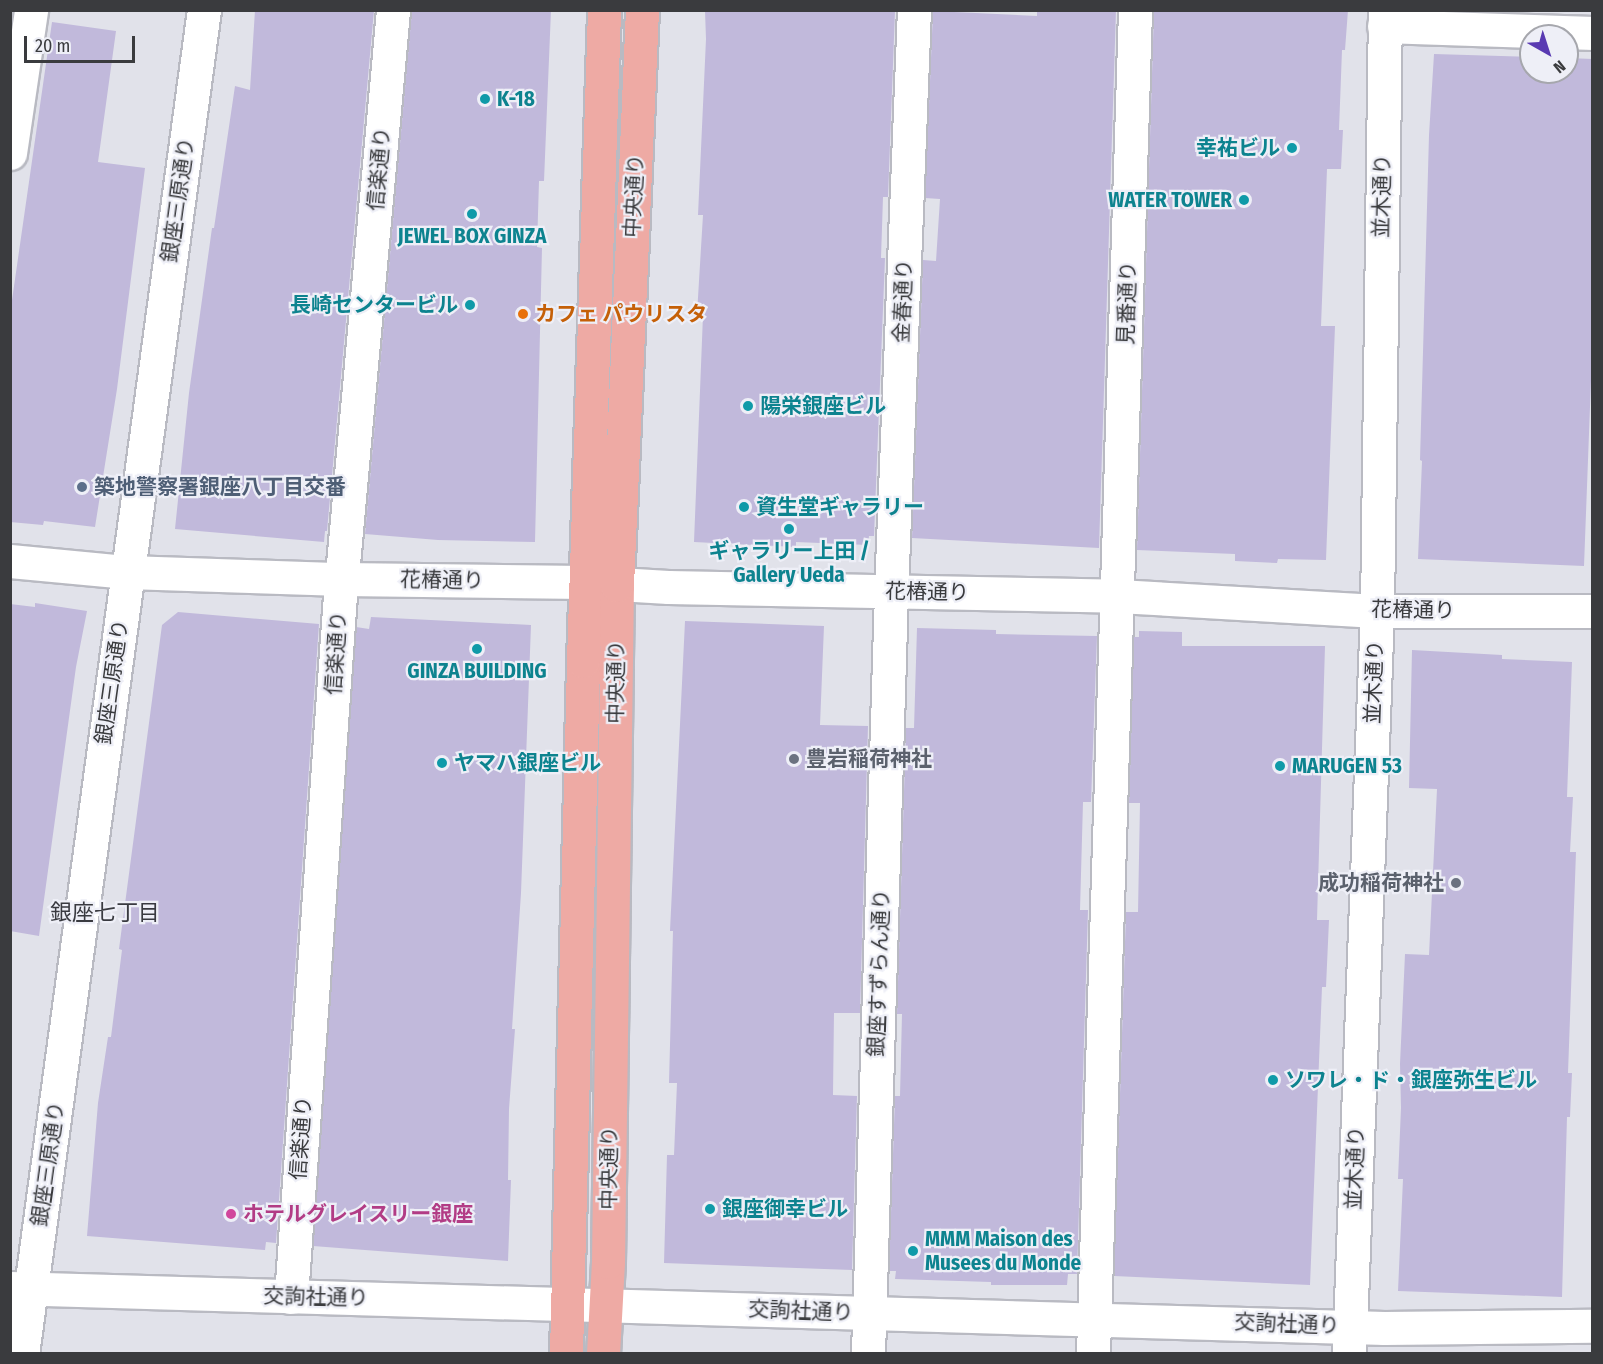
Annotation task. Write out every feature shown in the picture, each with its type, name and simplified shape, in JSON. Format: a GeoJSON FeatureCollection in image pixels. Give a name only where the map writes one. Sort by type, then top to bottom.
{"type":"FeatureCollection","features":[{"type":"Feature","properties":{"kind":"highway","name":"中央通り"},"geometry":{"type":"LineString","coordinates":[[603,1353],[606,1306],[601,584],[604,10]]}},
{"type":"Feature","properties":{"kind":"highway","name":"中央通り"},"geometry":{"type":"LineString","coordinates":[[566,1353],[601,584],[642,10]]}},
{"type":"Feature","properties":{"kind":"street"},"geometry":{"type":"LineString","coordinates":[[10,153],[31,10]]}},
{"type":"Feature","properties":{"kind":"street","name":"銀座三原通り"},"geometry":{"type":"LineString","coordinates":[[22,1353],[21,1288],[127,572],[204,10]]}},
{"type":"Feature","properties":{"kind":"street","name":"信楽通り"},"geometry":{"type":"LineString","coordinates":[[291,1297],[342,579],[393,10]]}},
{"type":"Feature","properties":{"kind":"street","name":"金春通り"},"geometry":{"type":"LineString","coordinates":[[891,592],[914,10]]}},
{"type":"Feature","properties":{"kind":"street","name":"見番通り"},"geometry":{"type":"LineString","coordinates":[[1093,1353],[1135,10]]}},
{"type":"Feature","properties":{"kind":"street"},"geometry":{"type":"LineString","coordinates":[[1384,18],[1593,33]]}},
{"type":"Feature","properties":{"kind":"street","name":"並木通り"},"geometry":{"type":"LineString","coordinates":[[1349,1340],[1377,611],[1384,18]]}},
{"type":"Feature","properties":{"kind":"street","name":"花椿通り"},"geometry":{"type":"LineString","coordinates":[[10,561],[127,572],[342,579],[1118,596],[1377,611],[1593,611]]}},
{"type":"Feature","properties":{"kind":"street","name":"銀座すずらん通り"},"geometry":{"type":"LineString","coordinates":[[868,1353],[891,592]]}},
{"type":"Feature","properties":{"kind":"street","name":"交詢社通り"},"geometry":{"type":"LineString","coordinates":[[21,1288],[1094,1318],[1349,1340],[1593,1326]]}},
{"type":"Feature","properties":{"kind":"building"},"geometry":{"type":"Polygon","coordinates":[[[255,10],[374,10],[327,531],[325,531],[324,542],[175,529],[189,393],[212,228],[214,228],[235,86],[250,90],[255,10]]]}},
{"type":"Feature","properties":{"kind":"building"},"geometry":{"type":"Polygon","coordinates":[[[412,10],[551,10],[544,181],[539,181],[537,247],[542,248],[535,542],[438,540],[365,534],[412,10]]]}},
{"type":"Feature","properties":{"kind":"building"},"geometry":{"type":"Polygon","coordinates":[[[1037,10],[1116,10],[1099,548],[912,538],[923,260],[936,261],[940,199],[925,198],[933,11],[1037,16],[1037,10]]]}},
{"type":"Feature","properties":{"kind":"building"},"geometry":{"type":"Polygon","coordinates":[[[1154,10],[1348,10],[1345,50],[1342,50],[1339,130],[1343,130],[1341,169],[1327,169],[1321,326],[1335,326],[1326,560],[1278,559],[1277,563],[1235,561],[1235,554],[1137,550],[1154,10]]]}},
{"type":"Feature","properties":{"kind":"building"},"geometry":{"type":"Polygon","coordinates":[[[705,11],[895,11],[888,197],[883,197],[881,258],[885,258],[874,536],[869,536],[868,545],[796,542],[796,547],[694,542],[703,315],[697,314],[703,215],[698,215],[706,39],[705,11]]]}},
{"type":"Feature","properties":{"kind":"building"},"geometry":{"type":"Polygon","coordinates":[[[52,22],[116,31],[98,162],[145,168],[117,389],[95,527],[44,521],[43,525],[10,522],[10,314],[52,22]]]}},
{"type":"Feature","properties":{"kind":"building"},"geometry":{"type":"Polygon","coordinates":[[[1434,54],[1519,57],[1519,84],[1579,84],[1579,58],[1593,59],[1592,354],[1584,566],[1418,559],[1429,135],[1434,54]]]}},
{"type":"Feature","properties":{"kind":"building"},"geometry":{"type":"Polygon","coordinates":[[[35,603],[87,611],[76,667],[39,936],[10,931],[10,604],[35,607],[35,603]]]}},
{"type":"Feature","properties":{"kind":"building"},"geometry":{"type":"Polygon","coordinates":[[[178,612],[319,624],[276,1243],[266,1242],[265,1250],[87,1236],[98,1103],[108,1037],[111,1037],[122,950],[119,949],[162,625],[178,612]]]}},
{"type":"Feature","properties":{"kind":"building"},"geometry":{"type":"Polygon","coordinates":[[[371,617],[531,625],[521,893],[512,1029],[515,1029],[509,1109],[508,1180],[511,1180],[508,1261],[313,1246],[356,627],[369,629],[371,617]]]}},
{"type":"Feature","properties":{"kind":"building"},"geometry":{"type":"Polygon","coordinates":[[[685,621],[824,626],[820,725],[868,726],[860,1013],[834,1013],[833,1095],[857,1096],[852,1270],[664,1263],[667,1155],[674,1155],[677,1083],[669,1083],[673,931],[670,931],[685,621]]]}},
{"type":"Feature","properties":{"kind":"building"},"geometry":{"type":"Polygon","coordinates":[[[917,628],[996,630],[996,634],[1097,636],[1091,802],[1083,802],[1080,910],[1088,910],[1077,1274],[1068,1274],[1067,1285],[991,1285],[991,1282],[895,1279],[896,1271],[889,1271],[895,1096],[900,1096],[902,1014],[897,1014],[906,728],[914,728],[917,628]]]}},
{"type":"Feature","properties":{"kind":"building"},"geometry":{"type":"Polygon","coordinates":[[[1139,631],[1182,632],[1182,646],[1325,646],[1317,920],[1329,920],[1326,987],[1322,987],[1310,1285],[1114,1276],[1126,912],[1138,912],[1140,803],[1129,803],[1134,637],[1139,637],[1139,631]]]}},
{"type":"Feature","properties":{"kind":"building"},"geometry":{"type":"Polygon","coordinates":[[[1412,650],[1502,655],[1502,659],[1572,662],[1567,797],[1573,797],[1570,852],[1576,852],[1568,1073],[1572,1073],[1570,1117],[1567,1117],[1562,1297],[1398,1291],[1403,1179],[1398,1179],[1400,1064],[1405,954],[1429,955],[1437,789],[1409,788],[1412,650]]]}},
{"type":"Feature","properties":{"kind":"place","name":"K-18"},"geometry":{"type":"Point","coordinates":[485,99]}},
{"type":"Feature","properties":{"kind":"place","name":"幸祐ビル"},"geometry":{"type":"Point","coordinates":[1292,148]}},
{"type":"Feature","properties":{"kind":"place","name":"WATER TOWER"},"geometry":{"type":"Point","coordinates":[1244,200]}},
{"type":"Feature","properties":{"kind":"place","name":"JEWEL BOX GINZA"},"geometry":{"type":"Point","coordinates":[472,214]}},
{"type":"Feature","properties":{"kind":"place","name":"長崎センタービル"},"geometry":{"type":"Point","coordinates":[470,305]}},
{"type":"Feature","properties":{"kind":"place","name":"カフェ パウリスタ"},"geometry":{"type":"Point","coordinates":[523,314]}},
{"type":"Feature","properties":{"kind":"place","name":"陽栄銀座ビル"},"geometry":{"type":"Point","coordinates":[748,406]}},
{"type":"Feature","properties":{"kind":"place","name":"築地警察署銀座八丁目交番"},"geometry":{"type":"Point","coordinates":[82,487]}},
{"type":"Feature","properties":{"kind":"place","name":"資生堂ギャラリー"},"geometry":{"type":"Point","coordinates":[744,507]}},
{"type":"Feature","properties":{"kind":"place","name":"ギャラリー上田 / Gallery Ueda"},"geometry":{"type":"Point","coordinates":[789,529]}},
{"type":"Feature","properties":{"kind":"place","name":"GINZA BUILDING"},"geometry":{"type":"Point","coordinates":[477,649]}},
{"type":"Feature","properties":{"kind":"place","name":"豊岩稲荷神社"},"geometry":{"type":"Point","coordinates":[794,759]}},
{"type":"Feature","properties":{"kind":"place","name":"ヤマハ銀座ビル"},"geometry":{"type":"Point","coordinates":[442,763]}},
{"type":"Feature","properties":{"kind":"place","name":"MARUGEN 53"},"geometry":{"type":"Point","coordinates":[1280,766]}},
{"type":"Feature","properties":{"kind":"place","name":"成功稲荷神社"},"geometry":{"type":"Point","coordinates":[1456,883]}},
{"type":"Feature","properties":{"kind":"place","name":"ソワレ・ド・銀座弥生ビル"},"geometry":{"type":"Point","coordinates":[1273,1080]}},
{"type":"Feature","properties":{"kind":"place","name":"銀座御幸ビル"},"geometry":{"type":"Point","coordinates":[710,1209]}},
{"type":"Feature","properties":{"kind":"place","name":"ホテルグレイスリー銀座"},"geometry":{"type":"Point","coordinates":[231,1214]}},
{"type":"Feature","properties":{"kind":"place","name":"MMM Maison des Musees du Monde"},"geometry":{"type":"Point","coordinates":[913,1251]}},
{"type":"Feature","properties":{"kind":"district","name":"銀座七丁目"},"geometry":{"type":"Point","coordinates":[105,913]}}]}
